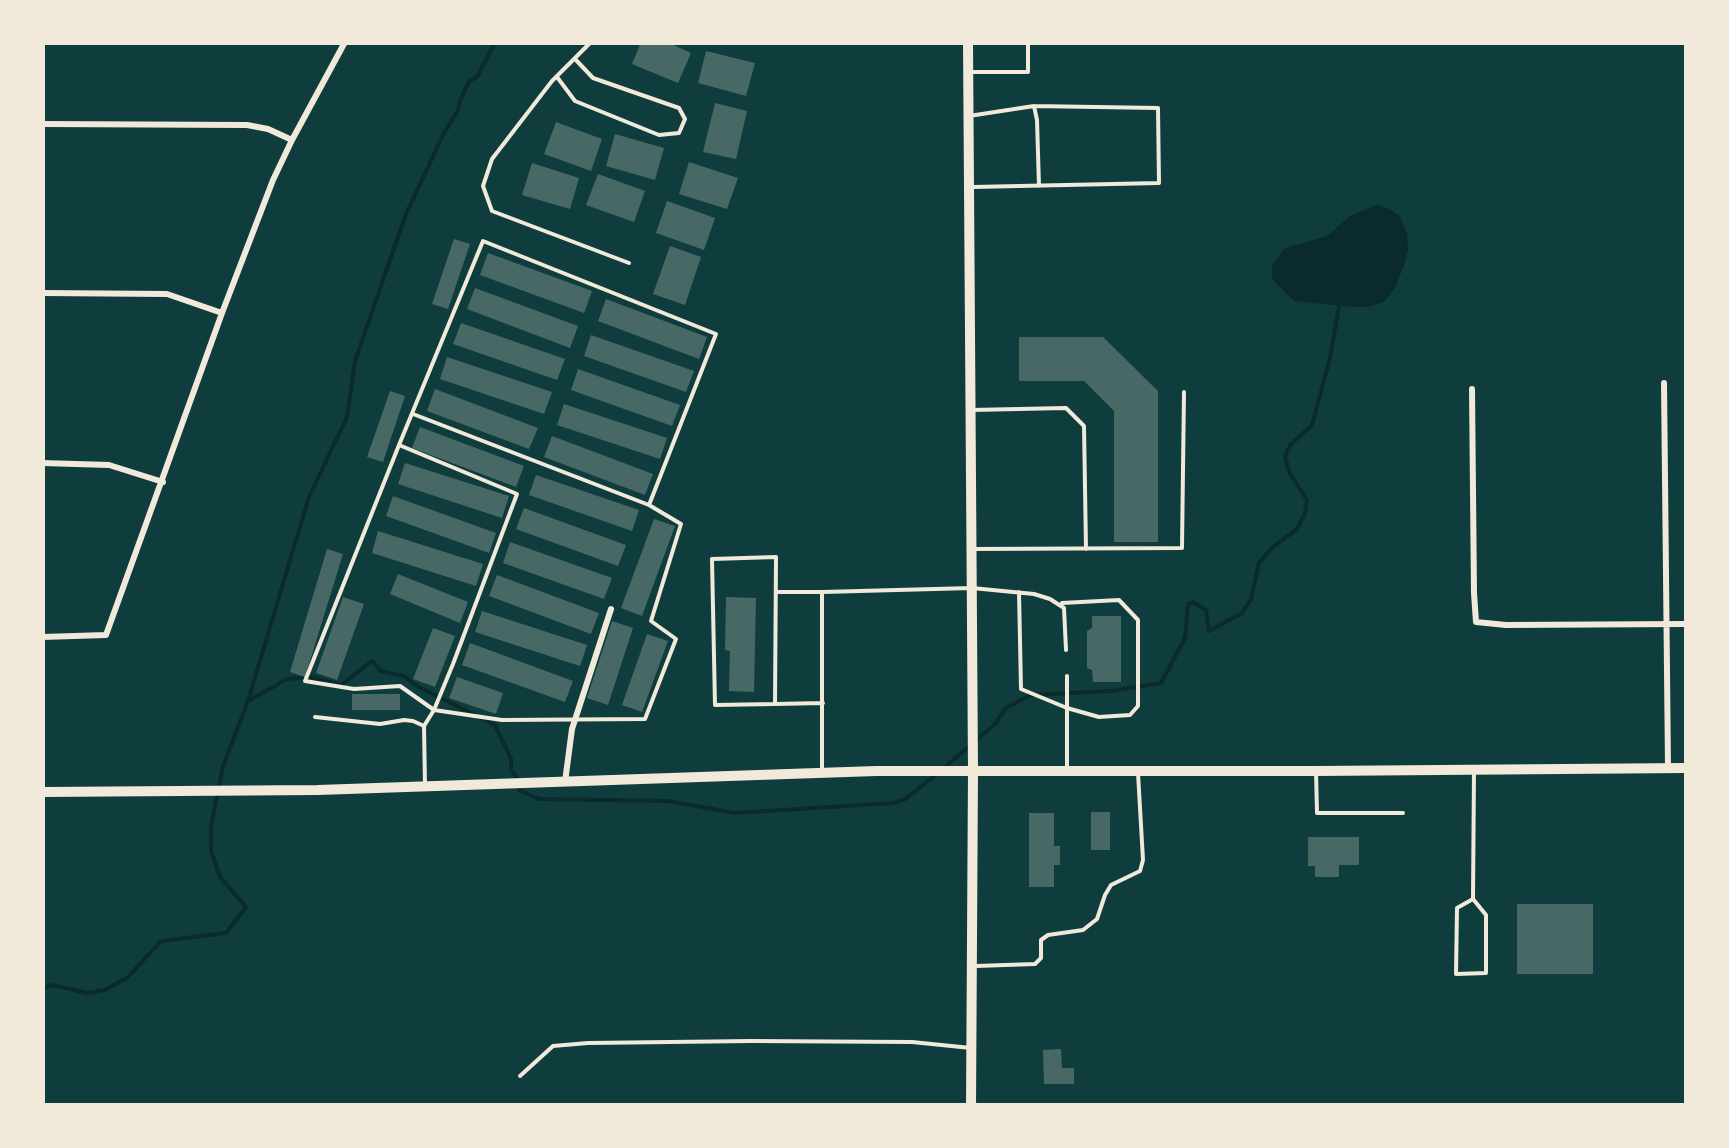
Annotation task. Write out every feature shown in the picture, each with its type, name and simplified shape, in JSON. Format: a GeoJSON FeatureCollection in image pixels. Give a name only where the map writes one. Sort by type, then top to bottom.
{"type":"FeatureCollection","features":[{"type":"Feature","properties":{"kind":"main road"},"geometry":{"type":"LineString","coordinates":[[968,42],[971,1106]]}},
{"type":"Feature","properties":{"kind":"main road"},"geometry":{"type":"LineString","coordinates":[[42,792],[565,783],[822,772],[1686,768]]}},
{"type":"Feature","properties":{"kind":"street"},"geometry":{"type":"LineString","coordinates":[[42,637],[106,635],[273,180],[345,42]]}},
{"type":"Feature","properties":{"kind":"street"},"geometry":{"type":"LineString","coordinates":[[42,124],[247,125],[292,140]]}},
{"type":"Feature","properties":{"kind":"street"},"geometry":{"type":"LineString","coordinates":[[42,292],[167,294],[222,313]]}},
{"type":"Feature","properties":{"kind":"street"},"geometry":{"type":"LineString","coordinates":[[1664,383],[1668,768]]}},
{"type":"Feature","properties":{"kind":"street"},"geometry":{"type":"LineString","coordinates":[[1472,389],[1476,622],[1686,624]]}},
{"type":"Feature","properties":{"kind":"street"},"geometry":{"type":"LineString","coordinates":[[42,463],[108,465],[162,482]]}},
{"type":"Feature","properties":{"kind":"street"},"geometry":{"type":"LineString","coordinates":[[565,783],[575,719],[611,610]]}},
{"type":"Feature","properties":{"kind":"lane"},"geometry":{"type":"LineString","coordinates":[[591,42],[556,77],[492,159],[483,186],[492,211],[628,263]]}},
{"type":"Feature","properties":{"kind":"lane"},"geometry":{"type":"LineString","coordinates":[[968,72],[1028,72],[1028,42]]}},
{"type":"Feature","properties":{"kind":"lane"},"geometry":{"type":"LineString","coordinates":[[556,77],[575,100],[659,134],[679,132],[685,119],[680,108],[593,78],[574,59]]}},
{"type":"Feature","properties":{"kind":"lane"},"geometry":{"type":"LineString","coordinates":[[969,116],[1034,106],[1158,108],[1159,183],[969,188]]}},
{"type":"Feature","properties":{"kind":"lane"},"geometry":{"type":"LineString","coordinates":[[1034,106],[1039,186]]}},
{"type":"Feature","properties":{"kind":"lane"},"geometry":{"type":"LineString","coordinates":[[413,414],[649,505],[680,524],[651,620],[676,639],[645,718],[502,720],[434,710],[400,686],[354,689],[306,681],[482,241],[716,334],[649,505]]}},
{"type":"Feature","properties":{"kind":"lane"},"geometry":{"type":"LineString","coordinates":[[972,549],[1182,548],[1184,392]]}},
{"type":"Feature","properties":{"kind":"lane"},"geometry":{"type":"LineString","coordinates":[[970,410],[1066,408],[1084,426],[1086,548]]}},
{"type":"Feature","properties":{"kind":"lane"},"geometry":{"type":"LineString","coordinates":[[399,444],[517,494],[434,710],[424,726],[425,786]]}},
{"type":"Feature","properties":{"kind":"lane"},"geometry":{"type":"LineString","coordinates":[[774,704],[776,557],[712,559],[715,705],[822,704]]}},
{"type":"Feature","properties":{"kind":"lane"},"geometry":{"type":"LineString","coordinates":[[776,592],[972,588],[1034,594],[1058,604],[1066,612],[1066,650]]}},
{"type":"Feature","properties":{"kind":"lane"},"geometry":{"type":"LineString","coordinates":[[822,592],[822,772]]}},
{"type":"Feature","properties":{"kind":"lane"},"geometry":{"type":"LineString","coordinates":[[1020,592],[1021,689],[1099,717],[1130,716],[1138,706],[1138,620],[1119,600],[1058,604]]}},
{"type":"Feature","properties":{"kind":"lane"},"geometry":{"type":"LineString","coordinates":[[1067,676],[1067,770]]}},
{"type":"Feature","properties":{"kind":"lane"},"geometry":{"type":"LineString","coordinates":[[314,717],[380,724],[404,720],[424,726]]}},
{"type":"Feature","properties":{"kind":"lane"},"geometry":{"type":"LineString","coordinates":[[1473,900],[1456,908],[1456,974],[1486,973],[1486,916],[1473,900],[1474,770]]}},
{"type":"Feature","properties":{"kind":"lane"},"geometry":{"type":"LineString","coordinates":[[971,966],[1035,964],[1041,958],[1041,940],[1048,935],[1083,930],[1097,918],[1111,885],[1140,871],[1143,860],[1138,771]]}},
{"type":"Feature","properties":{"kind":"lane"},"geometry":{"type":"LineString","coordinates":[[1316,772],[1317,814],[1403,813]]}},
{"type":"Feature","properties":{"kind":"lane"},"geometry":{"type":"LineString","coordinates":[[520,1076],[553,1046],[588,1043],[912,1042],[970,1048]]}},
{"type":"Feature","properties":{"kind":"water"},"geometry":{"type":"Polygon","coordinates":[[[1376,205],[1400,216],[1407,234],[1405,262],[1396,286],[1384,302],[1352,307],[1294,301],[1272,279],[1272,265],[1285,248],[1327,236],[1350,216],[1376,205]]]}},
{"type":"Feature","properties":{"kind":"building"},"geometry":{"type":"Polygon","coordinates":[[[641,42],[667,42],[691,53],[678,83],[632,64],[641,42]]]}},
{"type":"Feature","properties":{"kind":"building"},"geometry":{"type":"Polygon","coordinates":[[[706,51],[755,63],[746,96],[698,83],[706,51]]]}},
{"type":"Feature","properties":{"kind":"building"},"geometry":{"type":"Polygon","coordinates":[[[715,103],[747,111],[736,159],[703,152],[715,103]]]}},
{"type":"Feature","properties":{"kind":"building"},"geometry":{"type":"Polygon","coordinates":[[[556,122],[602,139],[591,171],[544,154],[556,122]]]}},
{"type":"Feature","properties":{"kind":"building"},"geometry":{"type":"Polygon","coordinates":[[[615,134],[664,148],[655,180],[606,166],[615,134]]]}},
{"type":"Feature","properties":{"kind":"building"},"geometry":{"type":"Polygon","coordinates":[[[689,162],[738,178],[727,209],[679,194],[689,162]]]}},
{"type":"Feature","properties":{"kind":"building"},"geometry":{"type":"Polygon","coordinates":[[[532,163],[579,178],[570,209],[522,195],[532,163]]]}},
{"type":"Feature","properties":{"kind":"building"},"geometry":{"type":"Polygon","coordinates":[[[598,174],[645,191],[634,222],[586,205],[598,174]]]}},
{"type":"Feature","properties":{"kind":"building"},"geometry":{"type":"Polygon","coordinates":[[[667,201],[715,218],[704,250],[656,233],[667,201]]]}},
{"type":"Feature","properties":{"kind":"building"},"geometry":{"type":"Polygon","coordinates":[[[454,239],[470,244],[448,309],[432,304],[454,239]]]}},
{"type":"Feature","properties":{"kind":"building"},"geometry":{"type":"Polygon","coordinates":[[[670,246],[701,257],[685,305],[653,294],[670,246]]]}},
{"type":"Feature","properties":{"kind":"building"},"geometry":{"type":"Polygon","coordinates":[[[488,253],[592,291],[584,313],[480,275],[488,253]]]}},
{"type":"Feature","properties":{"kind":"building"},"geometry":{"type":"Polygon","coordinates":[[[475,288],[578,326],[570,348],[467,309],[475,288]]]}},
{"type":"Feature","properties":{"kind":"building"},"geometry":{"type":"Polygon","coordinates":[[[606,299],[707,337],[699,359],[598,321],[606,299]]]}},
{"type":"Feature","properties":{"kind":"building"},"geometry":{"type":"Polygon","coordinates":[[[461,323],[565,359],[557,380],[453,344],[461,323]]]}},
{"type":"Feature","properties":{"kind":"building"},"geometry":{"type":"Polygon","coordinates":[[[591,335],[694,371],[686,392],[584,356],[591,335]]]}},
{"type":"Feature","properties":{"kind":"building"},"geometry":{"type":"Polygon","coordinates":[[[1019,337],[1103,337],[1158,391],[1158,542],[1114,542],[1114,411],[1084,381],[1019,381],[1019,337]]]}},
{"type":"Feature","properties":{"kind":"building"},"geometry":{"type":"Polygon","coordinates":[[[447,357],[552,392],[544,414],[440,379],[447,357]]]}},
{"type":"Feature","properties":{"kind":"building"},"geometry":{"type":"Polygon","coordinates":[[[578,369],[680,405],[672,426],[571,390],[578,369]]]}},
{"type":"Feature","properties":{"kind":"building"},"geometry":{"type":"Polygon","coordinates":[[[435,389],[538,428],[529,449],[427,411],[435,389]]]}},
{"type":"Feature","properties":{"kind":"building"},"geometry":{"type":"Polygon","coordinates":[[[390,391],[405,396],[383,462],[367,457],[390,391]]]}},
{"type":"Feature","properties":{"kind":"building"},"geometry":{"type":"Polygon","coordinates":[[[564,404],[667,438],[660,459],[557,425],[564,404]]]}},
{"type":"Feature","properties":{"kind":"building"},"geometry":{"type":"Polygon","coordinates":[[[420,427],[524,466],[516,487],[412,448],[420,427]]]}},
{"type":"Feature","properties":{"kind":"building"},"geometry":{"type":"Polygon","coordinates":[[[552,436],[653,474],[645,495],[544,457],[552,436]]]}},
{"type":"Feature","properties":{"kind":"building"},"geometry":{"type":"Polygon","coordinates":[[[405,463],[509,496],[502,518],[398,484],[405,463]]]}},
{"type":"Feature","properties":{"kind":"building"},"geometry":{"type":"Polygon","coordinates":[[[536,475],[639,510],[632,531],[529,495],[536,475]]]}},
{"type":"Feature","properties":{"kind":"building"},"geometry":{"type":"Polygon","coordinates":[[[393,496],[496,533],[489,553],[386,516],[393,496]]]}},
{"type":"Feature","properties":{"kind":"building"},"geometry":{"type":"Polygon","coordinates":[[[524,508],[626,545],[618,566],[516,529],[524,508]]]}},
{"type":"Feature","properties":{"kind":"building"},"geometry":{"type":"Polygon","coordinates":[[[654,519],[675,526],[642,616],[621,608],[654,519]]]}},
{"type":"Feature","properties":{"kind":"building"},"geometry":{"type":"Polygon","coordinates":[[[378,531],[483,564],[476,586],[372,553],[378,531]]]}},
{"type":"Feature","properties":{"kind":"building"},"geometry":{"type":"Polygon","coordinates":[[[510,542],[612,578],[604,599],[503,563],[510,542]]]}},
{"type":"Feature","properties":{"kind":"building"},"geometry":{"type":"Polygon","coordinates":[[[327,549],[343,554],[305,677],[290,672],[327,549]]]}},
{"type":"Feature","properties":{"kind":"building"},"geometry":{"type":"Polygon","coordinates":[[[398,574],[468,602],[460,623],[390,594],[398,574]]]}},
{"type":"Feature","properties":{"kind":"building"},"geometry":{"type":"Polygon","coordinates":[[[497,575],[599,613],[591,634],[489,596],[497,575]]]}},
{"type":"Feature","properties":{"kind":"building"},"geometry":{"type":"Polygon","coordinates":[[[343,597],[364,604],[337,680],[316,673],[343,597]]]}},
{"type":"Feature","properties":{"kind":"building"},"geometry":{"type":"Polygon","coordinates":[[[726,597],[756,598],[754,692],[729,691],[726,597]]]}},
{"type":"Feature","properties":{"kind":"building"},"geometry":{"type":"Polygon","coordinates":[[[482,611],[587,645],[580,666],[475,632],[482,611]]]}},
{"type":"Feature","properties":{"kind":"building"},"geometry":{"type":"Polygon","coordinates":[[[1092,616],[1121,616],[1121,682],[1093,682],[1092,670],[1087,668],[1087,631],[1092,628],[1092,616]]]}},
{"type":"Feature","properties":{"kind":"building"},"geometry":{"type":"Polygon","coordinates":[[[612,621],[633,628],[608,705],[587,698],[612,621]]]}},
{"type":"Feature","properties":{"kind":"building"},"geometry":{"type":"Polygon","coordinates":[[[433,628],[455,636],[435,687],[413,679],[433,628]]]}},
{"type":"Feature","properties":{"kind":"building"},"geometry":{"type":"Polygon","coordinates":[[[647,634],[668,641],[642,712],[622,705],[647,634]]]}},
{"type":"Feature","properties":{"kind":"building"},"geometry":{"type":"Polygon","coordinates":[[[470,643],[573,681],[565,702],[462,665],[470,643]]]}},
{"type":"Feature","properties":{"kind":"building"},"geometry":{"type":"Polygon","coordinates":[[[457,677],[503,693],[496,714],[449,698],[457,677]]]}},
{"type":"Feature","properties":{"kind":"building"},"geometry":{"type":"Polygon","coordinates":[[[352,694],[400,694],[400,710],[352,710],[352,694]]]}},
{"type":"Feature","properties":{"kind":"building"},"geometry":{"type":"Polygon","coordinates":[[[1091,812],[1110,812],[1110,850],[1091,850],[1091,812]]]}},
{"type":"Feature","properties":{"kind":"building"},"geometry":{"type":"Polygon","coordinates":[[[1029,813],[1054,813],[1054,846],[1060,846],[1060,865],[1054,865],[1054,887],[1029,887],[1029,813]]]}},
{"type":"Feature","properties":{"kind":"building"},"geometry":{"type":"Polygon","coordinates":[[[1308,837],[1359,837],[1359,865],[1339,865],[1339,877],[1315,877],[1315,866],[1308,866],[1308,837]]]}},
{"type":"Feature","properties":{"kind":"building"},"geometry":{"type":"Polygon","coordinates":[[[1517,904],[1593,904],[1593,974],[1517,974],[1517,904]]]}},
{"type":"Feature","properties":{"kind":"building"},"geometry":{"type":"Polygon","coordinates":[[[1061,1049],[1062,1068],[1074,1068],[1074,1084],[1044,1084],[1043,1050],[1061,1049]]]}},
{"type":"Feature","properties":{"kind":"waterway"},"geometry":{"type":"LineString","coordinates":[[42,988],[52,985],[88,993],[105,990],[128,977],[161,941],[226,933],[246,907],[220,877],[211,851],[211,827],[223,766],[248,701],[309,497],[347,417],[355,361],[406,214],[469,81],[477,77],[495,42]]}},
{"type":"Feature","properties":{"kind":"waterway"},"geometry":{"type":"LineString","coordinates":[[944,768],[995,724],[1006,708],[1031,695],[1111,691],[1161,683],[1185,638],[1188,604],[1193,602],[1206,610],[1209,631],[1242,613],[1251,599],[1259,563],[1297,529],[1305,513],[1307,500],[1289,472],[1285,456],[1291,444],[1312,425],[1339,306]]}},
{"type":"Feature","properties":{"kind":"waterway"},"geometry":{"type":"LineString","coordinates":[[248,701],[287,679],[311,677],[341,685],[372,661],[381,671],[404,676],[495,725],[511,759],[511,770],[520,782],[519,790],[539,799],[668,801],[735,813],[894,803],[937,774]]}}]}
